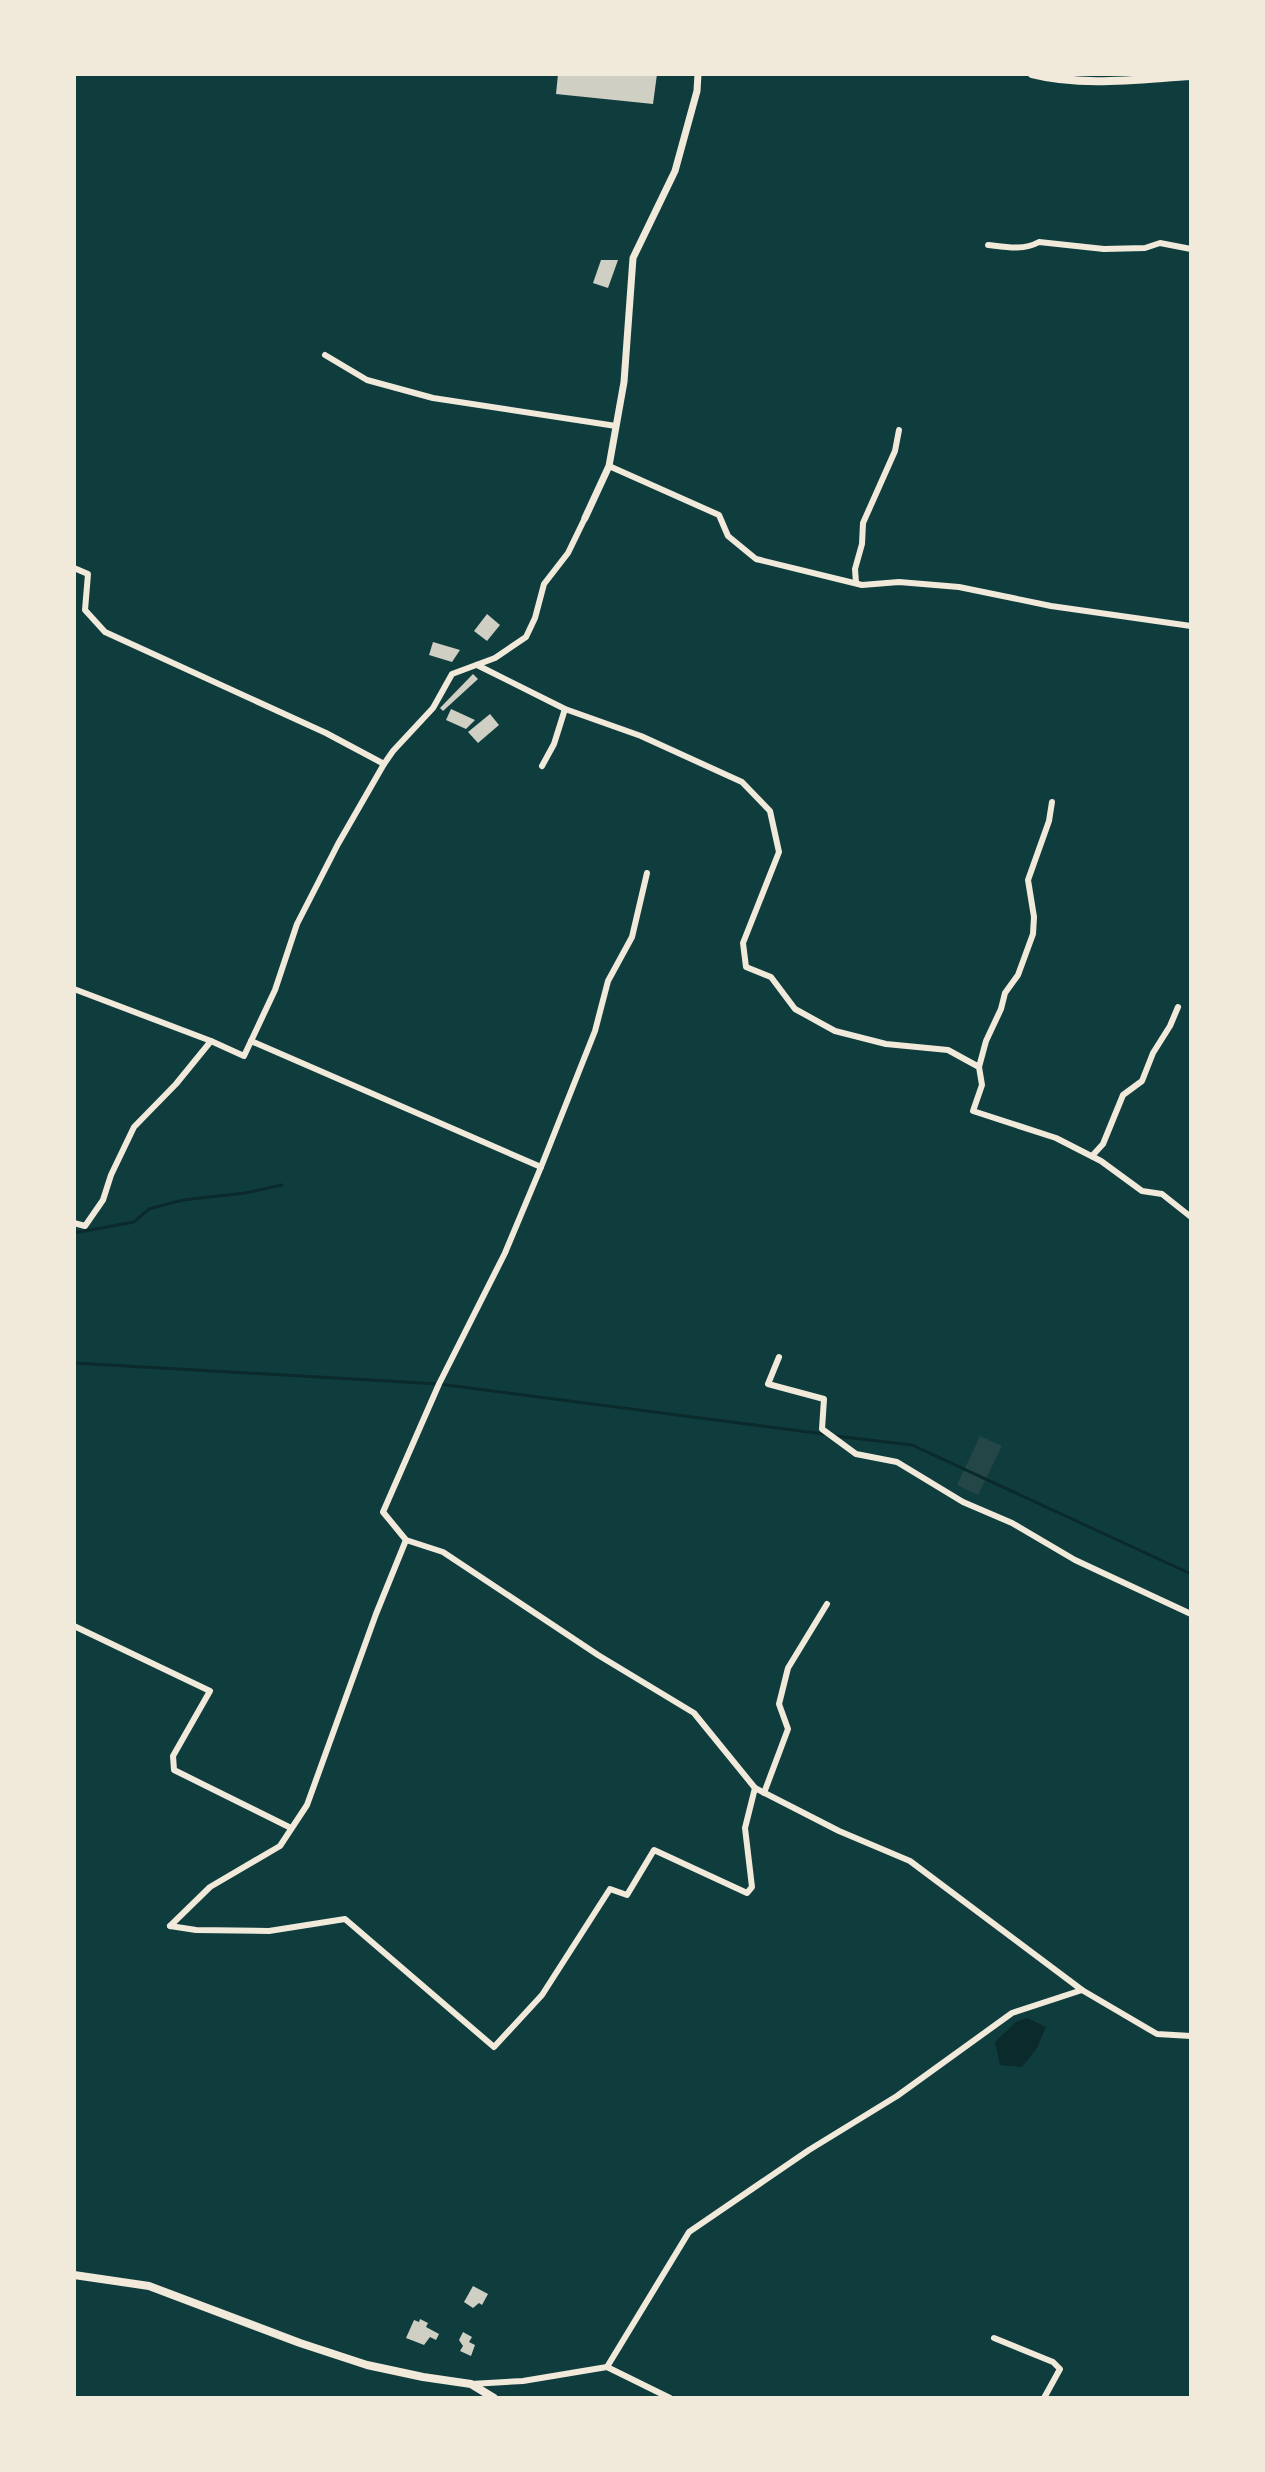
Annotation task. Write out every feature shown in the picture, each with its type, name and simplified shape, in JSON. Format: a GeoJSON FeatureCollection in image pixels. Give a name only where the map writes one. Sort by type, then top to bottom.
{"type":"FeatureCollection","features":[{"type":"Feature","properties":{"kind":"main road"},"geometry":{"type":"LineString","coordinates":[[1032,74],[1093,80],[1191,76]]}},
{"type":"Feature","properties":{"kind":"main road"},"geometry":{"type":"LineString","coordinates":[[74,2275],[149,2286],[367,2365],[471,2384],[494,2398]]}},
{"type":"Feature","properties":{"kind":"street"},"geometry":{"type":"LineString","coordinates":[[74,989],[244,1056],[275,990],[297,924],[384,764],[433,708],[452,674],[495,658],[526,637],[535,618],[544,584],[568,553],[585,518],[609,466],[624,382],[633,258],[675,171],[697,91],[698,74]]}},
{"type":"Feature","properties":{"kind":"street"},"geometry":{"type":"LineString","coordinates":[[988,245],[1016,248],[1039,242],[1104,249],[1145,248],[1160,243],[1191,249]]}},
{"type":"Feature","properties":{"kind":"street"},"geometry":{"type":"LineString","coordinates":[[325,355],[367,380],[433,398],[616,426]]}},
{"type":"Feature","properties":{"kind":"street"},"geometry":{"type":"LineString","coordinates":[[856,583],[855,569],[862,544],[863,523],[895,451],[899,430]]}},
{"type":"Feature","properties":{"kind":"street"},"geometry":{"type":"LineString","coordinates":[[609,466],[719,515],[728,536],[756,559],[856,583],[899,582],[959,587],[1051,606],[1191,626]]}},
{"type":"Feature","properties":{"kind":"street"},"geometry":{"type":"LineString","coordinates":[[74,568],[88,574],[85,610],[105,632],[326,733],[384,764]]}},
{"type":"Feature","properties":{"kind":"street"},"geometry":{"type":"LineString","coordinates":[[477,665],[565,709],[641,736],[742,782],[770,811],[779,852],[743,943],[746,967],[771,977],[795,1009],[835,1031],[886,1044],[948,1050],[979,1067]]}},
{"type":"Feature","properties":{"kind":"street"},"geometry":{"type":"LineString","coordinates":[[542,766],[554,744],[565,709]]}},
{"type":"Feature","properties":{"kind":"street"},"geometry":{"type":"LineString","coordinates":[[1052,802],[1049,821],[1028,880],[1034,917],[1033,934],[1018,975],[1005,993],[986,1041],[979,1067],[982,1085],[973,1111],[1056,1138],[1092,1156],[1142,1191],[1162,1194],[1191,1217]]}},
{"type":"Feature","properties":{"kind":"street"},"geometry":{"type":"LineString","coordinates":[[647,873],[632,937],[608,981],[595,1031],[541,1167],[505,1253],[439,1384],[383,1512],[406,1540],[443,1552],[598,1655],[694,1713],[755,1788],[839,1831],[910,1861],[1082,1990],[1157,2034],[1191,2036]]}},
{"type":"Feature","properties":{"kind":"street"},"geometry":{"type":"LineString","coordinates":[[1092,1156],[1103,1144],[1123,1095],[1142,1081],[1178,1007]]}},
{"type":"Feature","properties":{"kind":"street"},"geometry":{"type":"LineString","coordinates":[[74,1223],[85,1226],[103,1200],[111,1175],[134,1127],[176,1084],[211,1041]]}},
{"type":"Feature","properties":{"kind":"street"},"geometry":{"type":"LineString","coordinates":[[251,1041],[541,1167]]}},
{"type":"Feature","properties":{"kind":"street"},"geometry":{"type":"LineString","coordinates":[[779,1357],[768,1384],[824,1399],[822,1429],[856,1454],[897,1462],[963,1502],[1012,1523],[1075,1560],[1191,1614]]}},
{"type":"Feature","properties":{"kind":"street"},"geometry":{"type":"LineString","coordinates":[[406,1540],[307,1805],[280,1846],[210,1887],[170,1926],[196,1930],[269,1931],[345,1919],[494,2047],[542,1995],[610,1889],[627,1895],[654,1850],[747,1893],[752,1887],[745,1828],[755,1788]]}},
{"type":"Feature","properties":{"kind":"street"},"geometry":{"type":"LineString","coordinates":[[764,1793],[788,1729],[779,1704],[788,1668],[827,1604]]}},
{"type":"Feature","properties":{"kind":"street"},"geometry":{"type":"LineString","coordinates":[[74,1626],[210,1691],[173,1756],[174,1770],[291,1828]]}},
{"type":"Feature","properties":{"kind":"street"},"geometry":{"type":"LineString","coordinates":[[607,2367],[689,2232],[809,2150],[897,2096],[1012,2013],[1082,1990]]}},
{"type":"Feature","properties":{"kind":"street"},"geometry":{"type":"LineString","coordinates":[[994,2338],[1053,2362],[1060,2369],[1044,2398]]}},
{"type":"Feature","properties":{"kind":"street"},"geometry":{"type":"LineString","coordinates":[[471,2384],[523,2381],[607,2367],[670,2398]]}},
{"type":"Feature","properties":{"kind":"shaded area"},"geometry":{"type":"Polygon","coordinates":[[[980,1436],[1002,1446],[978,1495],[957,1485],[980,1436]]]}},
{"type":"Feature","properties":{"kind":"shaded area"},"geometry":{"type":"Polygon","coordinates":[[[1027,2018],[1046,2027],[1037,2048],[1022,2067],[1000,2065],[995,2042],[1016,2022],[1027,2018]]]}},
{"type":"Feature","properties":{"kind":"building"},"geometry":{"type":"Polygon","coordinates":[[[558,74],[657,74],[653,104],[556,94],[558,74]]]}},
{"type":"Feature","properties":{"kind":"building"},"geometry":{"type":"Polygon","coordinates":[[[601,260],[618,260],[608,288],[593,283],[601,260]]]}},
{"type":"Feature","properties":{"kind":"building"},"geometry":{"type":"Polygon","coordinates":[[[487,614],[500,625],[487,641],[474,631],[487,614]]]}},
{"type":"Feature","properties":{"kind":"building"},"geometry":{"type":"Polygon","coordinates":[[[433,642],[460,650],[452,662],[429,655],[433,642]]]}},
{"type":"Feature","properties":{"kind":"building"},"geometry":{"type":"Polygon","coordinates":[[[473,674],[478,679],[443,711],[440,708],[473,674]]]}},
{"type":"Feature","properties":{"kind":"building"},"geometry":{"type":"Polygon","coordinates":[[[451,709],[475,720],[466,729],[446,720],[451,709]]]}},
{"type":"Feature","properties":{"kind":"building"},"geometry":{"type":"Polygon","coordinates":[[[490,714],[499,725],[478,743],[468,732],[490,714]]]}},
{"type":"Feature","properties":{"kind":"building"},"geometry":{"type":"Polygon","coordinates":[[[473,2286],[488,2294],[482,2305],[479,2303],[473,2308],[464,2302],[473,2286]]]}},
{"type":"Feature","properties":{"kind":"building"},"geometry":{"type":"Polygon","coordinates":[[[420,2319],[428,2323],[426,2327],[439,2334],[436,2340],[430,2337],[424,2345],[406,2338],[414,2320],[419,2322],[420,2319]]]}},
{"type":"Feature","properties":{"kind":"building"},"geometry":{"type":"Polygon","coordinates":[[[463,2332],[472,2337],[469,2342],[475,2345],[471,2356],[460,2351],[463,2346],[459,2340],[463,2332]]]}},
{"type":"Feature","properties":{"kind":"waterway"},"geometry":{"type":"LineString","coordinates":[[74,1233],[134,1222],[149,1209],[183,1200],[282,1185]]}},
{"type":"Feature","properties":{"kind":"waterway"},"geometry":{"type":"LineString","coordinates":[[74,1363],[439,1384],[824,1434]]}},
{"type":"Feature","properties":{"kind":"waterway"},"geometry":{"type":"LineString","coordinates":[[836,1436],[912,1445],[1191,1574]]}}]}
